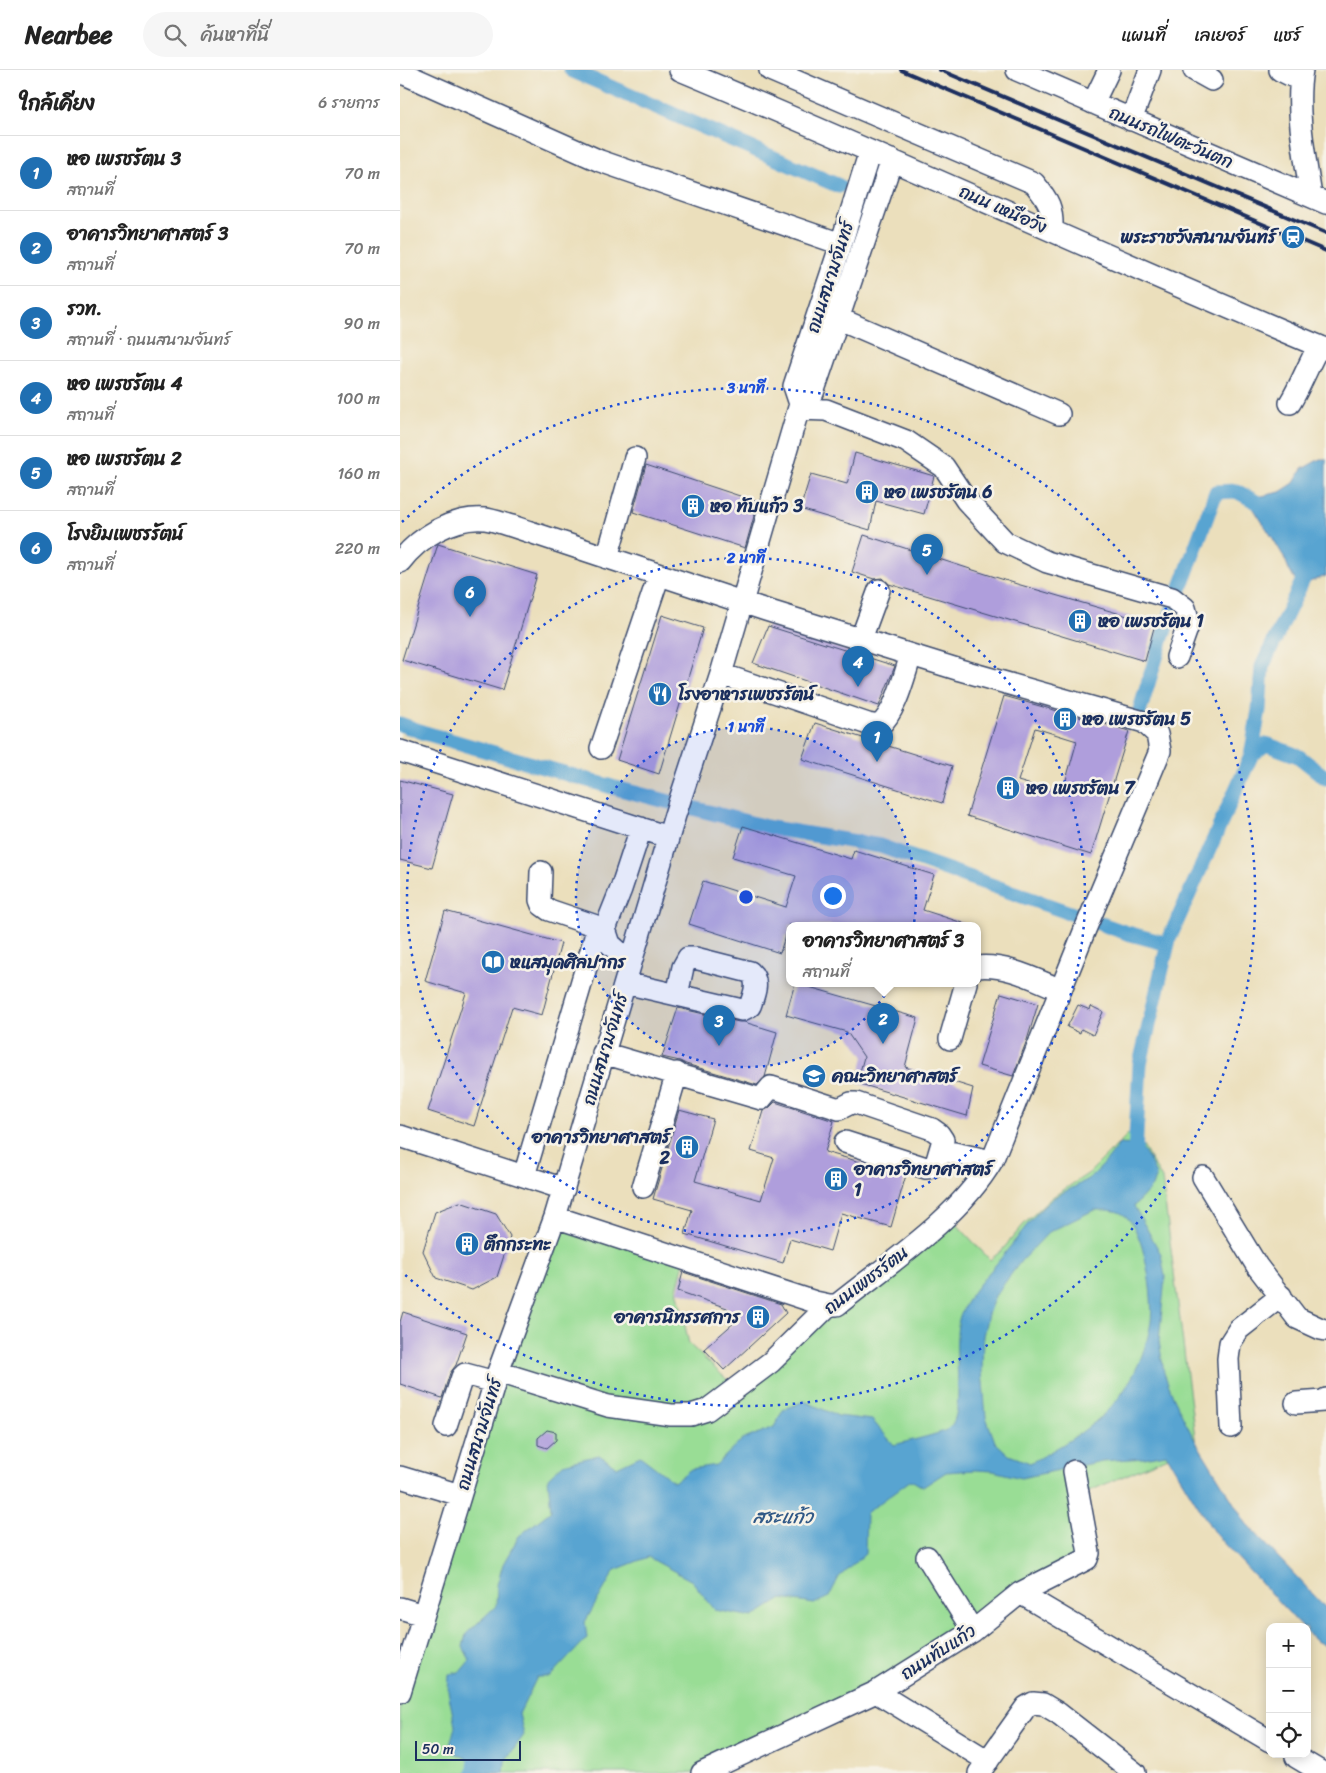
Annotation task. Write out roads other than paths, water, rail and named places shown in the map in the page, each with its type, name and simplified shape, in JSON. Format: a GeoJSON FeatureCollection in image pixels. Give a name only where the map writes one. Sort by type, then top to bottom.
{"type":"FeatureCollection","features":[{"type":"Feature","properties":{"kind":"street","name":"ถนน เหนือวัง"},"geometry":{"type":"LineString","coordinates":[[680,70],[892,160],[1322,348]]}},
{"type":"Feature","properties":{"kind":"street"},"geometry":{"type":"LineString","coordinates":[[770,70],[1034,184],[1048,200],[1053,215],[1052,231]]}},
{"type":"Feature","properties":{"kind":"street","name":"ถนนรถไฟตะวันตก"},"geometry":{"type":"LineString","coordinates":[[1017,70],[1319,200]]}},
{"type":"Feature","properties":{"kind":"street"},"geometry":{"type":"LineString","coordinates":[[1093,103],[1109,70]]}},
{"type":"Feature","properties":{"kind":"street"},"geometry":{"type":"LineString","coordinates":[[1130,120],[1150,70]]}},
{"type":"Feature","properties":{"kind":"street"},"geometry":{"type":"LineString","coordinates":[[1280,70],[1301,75],[1302,133],[1319,200]]}},
{"type":"Feature","properties":{"kind":"street"},"geometry":{"type":"LineString","coordinates":[[400,72],[600,161],[841,244]]}},
{"type":"Feature","properties":{"kind":"street","name":"ถนนสนามจันทร์"},"geometry":{"type":"LineString","coordinates":[[400,1692],[497,1377],[556,1217],[668,837],[721,674],[800,406],[813,393],[841,244],[870,151]]}},
{"type":"Feature","properties":{"kind":"street","name":"ถนนสนามจันทร์"},"geometry":{"type":"LineString","coordinates":[[829,314],[892,160]]}},
{"type":"Feature","properties":{"kind":"street"},"geometry":{"type":"LineString","coordinates":[[829,314],[1060,414]]}},
{"type":"Feature","properties":{"kind":"street"},"geometry":{"type":"LineString","coordinates":[[1290,403],[1301,385],[1306,369],[1322,348]]}},
{"type":"Feature","properties":{"kind":"street"},"geometry":{"type":"LineString","coordinates":[[800,406],[826,410],[906,441],[944,467],[966,500],[1005,542],[1047,562],[1172,598],[1184,608],[1189,623],[1177,657]]}},
{"type":"Feature","properties":{"kind":"street"},"geometry":{"type":"LineString","coordinates":[[607,558],[636,458]]}},
{"type":"Feature","properties":{"kind":"street","name":"ถนนเพชรรัตน"},"geometry":{"type":"LineString","coordinates":[[400,562],[419,542],[440,529],[462,520],[486,519],[911,655],[1144,722],[1157,734],[1160,751],[1084,932],[992,1161],[982,1178],[943,1220],[837,1305],[829,1305],[771,1362],[707,1410],[691,1415],[672,1415],[608,1406],[497,1377],[465,1374],[462,1377],[446,1426]]}},
{"type":"Feature","properties":{"kind":"street"},"geometry":{"type":"LineString","coordinates":[[600,748],[659,575]]}},
{"type":"Feature","properties":{"kind":"street"},"geometry":{"type":"LineString","coordinates":[[861,639],[879,590]]}},
{"type":"Feature","properties":{"kind":"street"},"geometry":{"type":"LineString","coordinates":[[721,674],[868,724],[879,726],[887,720],[911,655]]}},
{"type":"Feature","properties":{"kind":"street"},"geometry":{"type":"LineString","coordinates":[[400,751],[668,837]]}},
{"type":"Feature","properties":{"kind":"street"},"geometry":{"type":"LineString","coordinates":[[524,1176],[602,928],[621,889],[641,828]]}},
{"type":"Feature","properties":{"kind":"street"},"geometry":{"type":"LineString","coordinates":[[541,872],[540,900],[542,905],[549,910],[602,928],[610,944],[631,963]]}},
{"type":"Feature","properties":{"kind":"street"},"geometry":{"type":"LineString","coordinates":[[981,967],[990,966],[1011,970],[1061,990]]}},
{"type":"Feature","properties":{"kind":"street"},"geometry":{"type":"LineString","coordinates":[[625,983],[677,995]]}},
{"type":"Feature","properties":{"kind":"street"},"geometry":{"type":"LineString","coordinates":[[950,1039],[965,987]]}},
{"type":"Feature","properties":{"kind":"street"},"geometry":{"type":"LineString","coordinates":[[604,1052],[761,1099],[772,1087],[839,1109],[851,1103],[864,1105],[932,1129],[939,1134],[942,1140],[936,1165],[932,1168],[926,1168],[845,1142]]}},
{"type":"Feature","properties":{"kind":"street"},"geometry":{"type":"LineString","coordinates":[[643,1186],[677,1073]]}},
{"type":"Feature","properties":{"kind":"street"},"geometry":{"type":"LineString","coordinates":[[400,1136],[564,1189]]}},
{"type":"Feature","properties":{"kind":"street"},"geometry":{"type":"LineString","coordinates":[[940,1150],[992,1161]]}},
{"type":"Feature","properties":{"kind":"street"},"geometry":{"type":"LineString","coordinates":[[1203,1177],[1257,1266],[1297,1318],[1326,1330]]}},
{"type":"Feature","properties":{"kind":"street"},"geometry":{"type":"LineString","coordinates":[[556,1217],[829,1305]]}},
{"type":"Feature","properties":{"kind":"street"},"geometry":{"type":"LineString","coordinates":[[1231,1427],[1228,1359],[1230,1343],[1239,1329],[1281,1296]]}},
{"type":"Feature","properties":{"kind":"street"},"geometry":{"type":"LineString","coordinates":[[1296,1404],[1326,1400]]}},
{"type":"Feature","properties":{"kind":"street","name":"ถนนทับแก้ว"},"geometry":{"type":"LineString","coordinates":[[702,1773],[876,1692],[973,1631],[1020,1593],[1087,1559],[1089,1553],[1074,1471]]}},
{"type":"Feature","properties":{"kind":"street"},"geometry":{"type":"LineString","coordinates":[[400,1477],[460,1495]]}},
{"type":"Feature","properties":{"kind":"street"},"geometry":{"type":"LineString","coordinates":[[927,1557],[973,1631]]}},
{"type":"Feature","properties":{"kind":"street"},"geometry":{"type":"LineString","coordinates":[[1020,1593],[1266,1739]]}},
{"type":"Feature","properties":{"kind":"street"},"geometry":{"type":"LineString","coordinates":[[400,1608],[423,1615]]}},
{"type":"Feature","properties":{"kind":"street"},"geometry":{"type":"LineString","coordinates":[[876,1692],[984,1767],[1026,1707],[1033,1703],[1043,1704],[1058,1713],[1135,1773]]}},
{"type":"Feature","properties":{"kind":"street"},"geometry":{"type":"LineString","coordinates":[[1292,1761],[1323,1773]]}},
{"type":"Feature","properties":{"kind":"water"},"geometry":{"type":"Polygon","coordinates":[[[1320,459],[1326,459],[1326,576],[1301,585],[1290,573],[1284,557],[1248,499],[1280,492],[1294,483],[1302,469],[1320,459]]]}},
{"type":"Feature","properties":{"kind":"water","name":"สระแก้ว"},"geometry":{"type":"Polygon","coordinates":[[[1119,1144],[1139,1145],[1149,1159],[1156,1175],[1152,1187],[1134,1206],[1161,1254],[1165,1277],[1159,1341],[1164,1373],[1192,1435],[1246,1523],[1326,1608],[1326,1646],[1311,1637],[1311,1623],[1298,1623],[1215,1534],[1166,1454],[1144,1458],[1102,1461],[1021,1478],[993,1471],[946,1472],[923,1487],[911,1480],[866,1513],[865,1554],[839,1577],[829,1597],[814,1604],[782,1599],[753,1617],[715,1610],[692,1581],[648,1557],[615,1570],[585,1622],[587,1638],[550,1677],[537,1677],[519,1714],[524,1735],[505,1761],[504,1773],[474,1773],[476,1763],[449,1750],[455,1726],[448,1691],[449,1674],[460,1672],[470,1660],[463,1647],[466,1634],[496,1606],[497,1585],[503,1564],[519,1536],[551,1511],[548,1478],[563,1464],[599,1455],[617,1467],[640,1456],[674,1482],[691,1469],[716,1465],[742,1440],[774,1427],[783,1410],[804,1401],[838,1416],[872,1420],[894,1445],[948,1429],[954,1421],[957,1408],[958,1323],[966,1303],[1037,1213],[1061,1193],[1088,1179],[1103,1165],[1119,1144]],[[1094,1210],[1049,1232],[1021,1261],[995,1296],[988,1314],[983,1336],[982,1371],[986,1417],[995,1442],[1009,1455],[1030,1463],[1082,1432],[1106,1412],[1130,1381],[1147,1340],[1152,1311],[1143,1249],[1138,1234],[1124,1215],[1106,1210],[1094,1210]]]}},
{"type":"Feature","properties":{"kind":"waterway"},"geometry":{"type":"LineString","coordinates":[[571,70],[839,186]]}},
{"type":"Feature","properties":{"kind":"waterway"},"geometry":{"type":"LineString","coordinates":[[1139,713],[1162,638],[1216,492],[1236,491],[1266,507]]}},
{"type":"Feature","properties":{"kind":"waterway"},"geometry":{"type":"LineString","coordinates":[[1251,756],[1259,710],[1262,667],[1309,567]]}},
{"type":"Feature","properties":{"kind":"waterway"},"geometry":{"type":"LineString","coordinates":[[400,724],[425,733],[612,787],[766,827],[880,846],[1127,933],[1168,944]]}},
{"type":"Feature","properties":{"kind":"waterway"},"geometry":{"type":"LineString","coordinates":[[1130,1164],[1135,1154],[1140,1064],[1169,939],[1251,756],[1266,744],[1298,756],[1326,778]]}},
{"type":"Feature","properties":{"kind":"waterway"},"geometry":{"type":"LineString","coordinates":[[474,1773],[479,1744]]}},
{"type":"Feature","properties":{"kind":"railway"},"geometry":{"type":"LineString","coordinates":[[901,70],[1326,251]]}},
{"type":"Feature","properties":{"kind":"railway"},"geometry":{"type":"LineString","coordinates":[[940,70],[1326,233]]}},
{"type":"Feature","properties":{"kind":"place","name":"พระราชวังสนามจันทร์"},"geometry":{"type":"Point","coordinates":[1293,237]}},
{"type":"Feature","properties":{"kind":"place","name":"หอ เพรชรัตน 6"},"geometry":{"type":"Point","coordinates":[867,492]}},
{"type":"Feature","properties":{"kind":"place","name":"หอ ทับแก้ว 3"},"geometry":{"type":"Point","coordinates":[693,506]}},
{"type":"Feature","properties":{"kind":"place","name":"หอ เพรชรัตน 2"},"geometry":{"type":"Point","coordinates":[927,575]}},
{"type":"Feature","properties":{"kind":"place","name":"โรงยิมเพชรรัตน์"},"geometry":{"type":"Point","coordinates":[470,617]}},
{"type":"Feature","properties":{"kind":"place","name":"หอ เพรชรัตน 1"},"geometry":{"type":"Point","coordinates":[1080,621]}},
{"type":"Feature","properties":{"kind":"place","name":"หอ เพรชรัตน 4"},"geometry":{"type":"Point","coordinates":[858,687]}},
{"type":"Feature","properties":{"kind":"place","name":"โรงอาหารเพชรรัตน์"},"geometry":{"type":"Point","coordinates":[660,694]}},
{"type":"Feature","properties":{"kind":"place","name":"หอ เพรชรัตน 5"},"geometry":{"type":"Point","coordinates":[1065,719]}},
{"type":"Feature","properties":{"kind":"place","name":"หอ เพรชรัตน 3"},"geometry":{"type":"Point","coordinates":[877,762]}},
{"type":"Feature","properties":{"kind":"place","name":"หอ เพรชรัตน 7"},"geometry":{"type":"Point","coordinates":[1008,788]}},
{"type":"Feature","properties":{"kind":"place","name":"หแสมุดศิลปากร"},"geometry":{"type":"Point","coordinates":[493,962]}},
{"type":"Feature","properties":{"kind":"place","name":"อาคารวิทยาศาสตร์ 3"},"geometry":{"type":"Point","coordinates":[883,1044]}},
{"type":"Feature","properties":{"kind":"place","name":"รวท."},"geometry":{"type":"Point","coordinates":[719,1046]}},
{"type":"Feature","properties":{"kind":"place","name":"คณะวิทยาศาสตร์"},"geometry":{"type":"Point","coordinates":[814,1076]}},
{"type":"Feature","properties":{"kind":"place","name":"อาคารวิทยาศาสตร์ 2"},"geometry":{"type":"Point","coordinates":[687,1147]}},
{"type":"Feature","properties":{"kind":"place","name":"อาคารวิทยาศาสตร์ 1"},"geometry":{"type":"Point","coordinates":[836,1179]}},
{"type":"Feature","properties":{"kind":"place","name":"ตึกกระทะ"},"geometry":{"type":"Point","coordinates":[467,1244]}},
{"type":"Feature","properties":{"kind":"place","name":"อาคารนิทรรศการ"},"geometry":{"type":"Point","coordinates":[758,1317]}}]}
